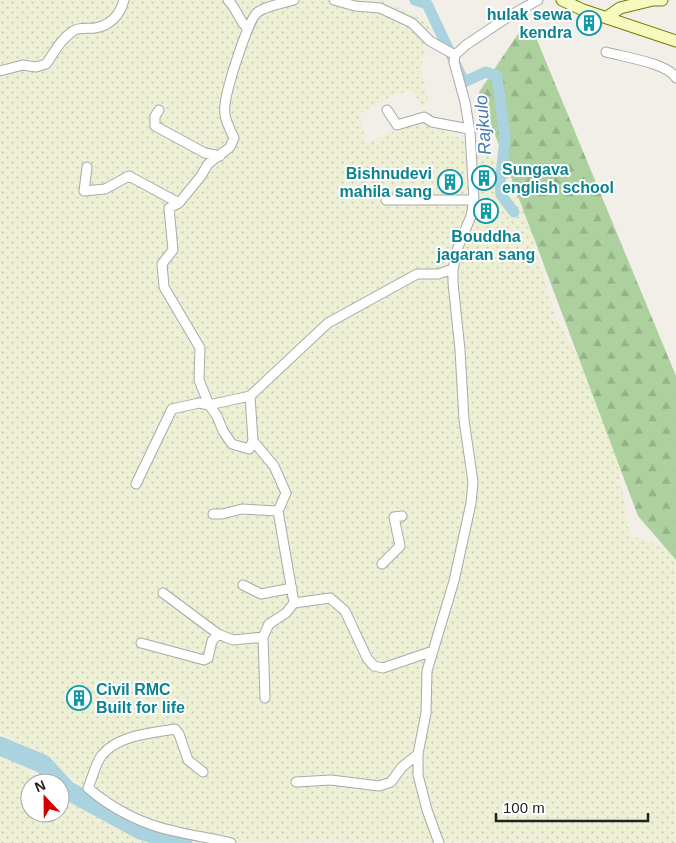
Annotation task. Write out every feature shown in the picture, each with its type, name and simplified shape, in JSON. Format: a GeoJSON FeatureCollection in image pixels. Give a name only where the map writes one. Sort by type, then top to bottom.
{"type":"FeatureCollection","features":[{"type":"Feature","properties":{"kind":"street"},"geometry":{"type":"LineString","coordinates":[[0,71],[23,65],[36,67],[46,64],[57,45],[74,30],[95,28],[113,21],[122,8],[124,0]]}},
{"type":"Feature","properties":{"kind":"street"},"geometry":{"type":"LineString","coordinates":[[228,0],[236,8],[242,24],[248,29]]}},
{"type":"Feature","properties":{"kind":"street"},"geometry":{"type":"LineString","coordinates":[[250,396],[253,441],[249,449],[232,444],[223,431],[218,416],[209,405],[198,380],[200,348],[164,287],[162,264],[173,250],[169,208],[179,203],[201,176],[208,164],[230,147],[234,138],[225,117],[224,105],[228,87],[248,29],[257,12],[294,0]]}},
{"type":"Feature","properties":{"kind":"street"},"geometry":{"type":"LineString","coordinates":[[334,0],[355,6],[380,8],[412,23],[430,41],[455,55]]}},
{"type":"Feature","properties":{"kind":"street"},"geometry":{"type":"LineString","coordinates":[[439,843],[427,810],[418,775],[418,754],[426,713],[427,671],[454,581],[471,503],[473,482],[464,420],[453,269],[458,247],[472,216],[474,200],[469,129],[465,102],[454,62],[455,55],[466,45],[511,15],[538,0]]}},
{"type":"Feature","properties":{"kind":"street"},"geometry":{"type":"LineString","coordinates":[[562,0],[576,7],[676,41]]}},
{"type":"Feature","properties":{"kind":"street"},"geometry":{"type":"LineString","coordinates":[[607,17],[621,4],[662,0]]}},
{"type":"Feature","properties":{"kind":"street"},"geometry":{"type":"LineString","coordinates":[[606,52],[651,63],[673,73],[676,78]]}},
{"type":"Feature","properties":{"kind":"street"},"geometry":{"type":"LineString","coordinates":[[159,110],[155,116],[155,126],[205,153],[220,156]]}},
{"type":"Feature","properties":{"kind":"street"},"geometry":{"type":"LineString","coordinates":[[387,110],[397,125],[424,117],[432,122],[469,129]]}},
{"type":"Feature","properties":{"kind":"street"},"geometry":{"type":"LineString","coordinates":[[87,167],[84,190],[105,189],[129,176],[179,203]]}},
{"type":"Feature","properties":{"kind":"street"},"geometry":{"type":"LineString","coordinates":[[386,200],[474,200]]}},
{"type":"Feature","properties":{"kind":"street"},"geometry":{"type":"LineString","coordinates":[[136,484],[172,409],[199,404],[209,405],[250,396],[328,323],[417,274],[438,274],[453,269]]}},
{"type":"Feature","properties":{"kind":"street"},"geometry":{"type":"LineString","coordinates":[[253,441],[274,466],[286,493],[278,511],[294,603]]}},
{"type":"Feature","properties":{"kind":"street"},"geometry":{"type":"LineString","coordinates":[[213,514],[222,514],[242,509],[278,511]]}},
{"type":"Feature","properties":{"kind":"street"},"geometry":{"type":"LineString","coordinates":[[382,564],[400,546],[394,517],[402,516]]}},
{"type":"Feature","properties":{"kind":"street"},"geometry":{"type":"LineString","coordinates":[[243,585],[261,594],[292,588]]}},
{"type":"Feature","properties":{"kind":"street"},"geometry":{"type":"LineString","coordinates":[[162,593],[218,634],[233,640],[263,637]]}},
{"type":"Feature","properties":{"kind":"street"},"geometry":{"type":"LineString","coordinates":[[265,698],[263,637],[269,624],[286,613],[294,603],[330,598],[345,611],[367,658],[374,666],[383,668],[433,651]]}},
{"type":"Feature","properties":{"kind":"street"},"geometry":{"type":"LineString","coordinates":[[141,643],[204,660],[208,658],[212,641],[218,634]]}},
{"type":"Feature","properties":{"kind":"street"},"geometry":{"type":"LineString","coordinates":[[203,772],[188,760],[180,734],[175,729],[131,738],[116,744],[102,755],[88,788],[104,802],[141,820],[173,831],[231,843]]}},
{"type":"Feature","properties":{"kind":"street"},"geometry":{"type":"LineString","coordinates":[[296,782],[331,780],[379,786],[391,782],[402,767],[418,754]]}},
{"type":"Feature","properties":{"kind":"green space"},"geometry":{"type":"Polygon","coordinates":[[[0,0],[381,0],[430,23],[421,69],[429,104],[422,107],[412,90],[395,95],[360,113],[366,144],[424,117],[512,170],[556,318],[609,413],[630,535],[676,551],[676,843],[200,842],[114,812],[70,777],[70,773],[65,773],[52,763],[0,732],[0,0]]]}},
{"type":"Feature","properties":{"kind":"green space"},"geometry":{"type":"Polygon","coordinates":[[[522,28],[532,28],[676,376],[676,560],[638,516],[479,92],[522,28]]]}},
{"type":"Feature","properties":{"kind":"green space"},"geometry":{"type":"Polygon","coordinates":[[[0,753],[27,767],[30,773],[20,773],[20,823],[70,823],[70,800],[115,828],[151,843],[0,843],[0,753]]]}},
{"type":"Feature","properties":{"kind":"waterway","name":"Rajkulo"},"geometry":{"type":"LineString","coordinates":[[415,0],[427,4],[464,82],[486,72],[497,76],[505,138],[500,184],[501,195],[514,212]]}},
{"type":"Feature","properties":{"kind":"waterway"},"geometry":{"type":"LineString","coordinates":[[0,746],[43,764],[67,790],[140,830],[183,843]]}},
{"type":"Feature","properties":{"kind":"place","name":"hulak sewa kendra"},"geometry":{"type":"Point","coordinates":[589,23]}},
{"type":"Feature","properties":{"kind":"place","name":"Sungava english school"},"geometry":{"type":"Point","coordinates":[484,178]}},
{"type":"Feature","properties":{"kind":"place","name":"Bishnudevi mahila sang"},"geometry":{"type":"Point","coordinates":[450,182]}},
{"type":"Feature","properties":{"kind":"place","name":"Bouddha jagaran sang"},"geometry":{"type":"Point","coordinates":[486,211]}},
{"type":"Feature","properties":{"kind":"place","name":"Civil RMC Built for life"},"geometry":{"type":"Point","coordinates":[79,698]}}]}
